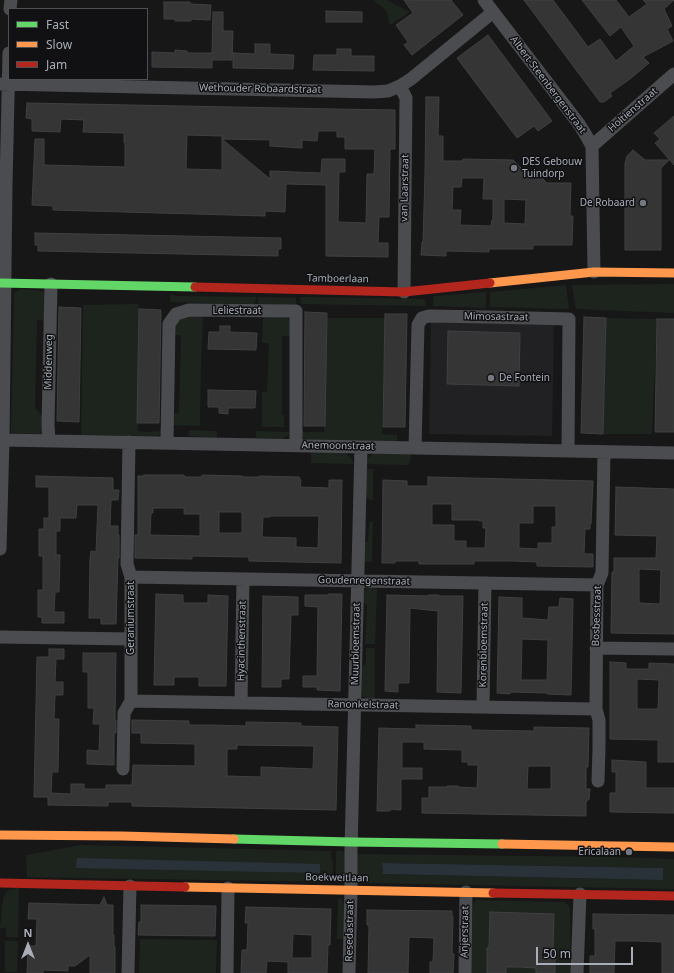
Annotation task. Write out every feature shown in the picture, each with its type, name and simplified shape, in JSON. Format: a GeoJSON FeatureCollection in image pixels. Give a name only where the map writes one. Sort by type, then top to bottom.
{"type":"FeatureCollection","features":[{"type":"Feature","properties":{"kind":"street","name":"Albert Steenbergenstraat"},"geometry":{"type":"LineString","coordinates":[[484,0],[579,124],[592,146],[594,272]]}},
{"type":"Feature","properties":{"kind":"street","name":"Wethouder Robaardstraat"},"geometry":{"type":"LineString","coordinates":[[4,84],[374,92],[388,91],[411,79],[493,12]]}},
{"type":"Feature","properties":{"kind":"street"},"geometry":{"type":"LineString","coordinates":[[0,549],[3,440],[2,283],[4,84],[8,59]]}},
{"type":"Feature","properties":{"kind":"street","name":"Holtienstraat"},"geometry":{"type":"LineString","coordinates":[[592,146],[674,74]]}},
{"type":"Feature","properties":{"kind":"street","name":"van Laarstraat"},"geometry":{"type":"LineString","coordinates":[[400,86],[406,98],[404,292]]}},
{"type":"Feature","properties":{"kind":"street","name":"Tamboerlaan"},"geometry":{"type":"LineString","coordinates":[[2,283],[404,292],[594,272],[674,273]]}},
{"type":"Feature","properties":{"kind":"street","name":"Middenweg"},"geometry":{"type":"LineString","coordinates":[[49,440],[51,284]]}},
{"type":"Feature","properties":{"kind":"street","name":"Leliestraat"},"geometry":{"type":"LineString","coordinates":[[167,443],[169,324],[176,314],[188,310],[296,311],[296,445]]}},
{"type":"Feature","properties":{"kind":"street","name":"Mimosastraat"},"geometry":{"type":"LineString","coordinates":[[415,448],[418,325],[422,318],[429,316],[481,317],[569,319],[568,451]]}},
{"type":"Feature","properties":{"kind":"street","name":"Anemoonstraat"},"geometry":{"type":"LineString","coordinates":[[3,440],[674,453]]}},
{"type":"Feature","properties":{"kind":"street","name":"Geraniumstraat"},"geometry":{"type":"LineString","coordinates":[[123,769],[124,713],[131,701],[131,577],[127,564],[129,442]]}},
{"type":"Feature","properties":{"kind":"street","name":"Muurbloemstraat"},"geometry":{"type":"LineString","coordinates":[[351,890],[361,447]]}},
{"type":"Feature","properties":{"kind":"street","name":"Bosbesstraat"},"geometry":{"type":"LineString","coordinates":[[598,781],[599,720],[596,709],[597,585],[602,573],[604,452]]}},
{"type":"Feature","properties":{"kind":"street","name":"Goudenregenstraat"},"geometry":{"type":"LineString","coordinates":[[131,577],[597,585]]}},
{"type":"Feature","properties":{"kind":"street","name":"Hyacinthenstraat"},"geometry":{"type":"LineString","coordinates":[[241,703],[243,579]]}},
{"type":"Feature","properties":{"kind":"street","name":"Korenbloemstraat"},"geometry":{"type":"LineString","coordinates":[[483,707],[485,583]]}},
{"type":"Feature","properties":{"kind":"street"},"geometry":{"type":"LineString","coordinates":[[0,636],[130,639]]}},
{"type":"Feature","properties":{"kind":"street"},"geometry":{"type":"LineString","coordinates":[[596,648],[674,649]]}},
{"type":"Feature","properties":{"kind":"street","name":"Ranonkelstraat"},"geometry":{"type":"LineString","coordinates":[[131,701],[596,709]]}},
{"type":"Feature","properties":{"kind":"street"},"geometry":{"type":"LineString","coordinates":[[0,835],[674,847]]}},
{"type":"Feature","properties":{"kind":"street","name":"Boekweitlaan"},"geometry":{"type":"LineString","coordinates":[[0,883],[674,896]]}},
{"type":"Feature","properties":{"kind":"street"},"geometry":{"type":"LineString","coordinates":[[128,973],[130,886]]}},
{"type":"Feature","properties":{"kind":"street"},"geometry":{"type":"LineString","coordinates":[[227,973],[228,888]]}},
{"type":"Feature","properties":{"kind":"street","name":"Resedastraat"},"geometry":{"type":"LineString","coordinates":[[349,973],[351,890]]}},
{"type":"Feature","properties":{"kind":"street","name":"Anjerstraat"},"geometry":{"type":"LineString","coordinates":[[465,973],[466,892]]}},
{"type":"Feature","properties":{"kind":"street"},"geometry":{"type":"LineString","coordinates":[[577,973],[580,894]]}},
{"type":"Feature","properties":{"kind":"shaded area"},"geometry":{"type":"Polygon","coordinates":[[[373,0],[387,0],[410,12],[390,25],[386,10],[373,0]]]}},
{"type":"Feature","properties":{"kind":"shaded area"},"geometry":{"type":"Polygon","coordinates":[[[674,284],[674,313],[576,309],[572,285],[674,284]]]}},
{"type":"Feature","properties":{"kind":"shaded area"},"geometry":{"type":"Polygon","coordinates":[[[566,285],[569,309],[490,307],[490,292],[566,285]]]}},
{"type":"Feature","properties":{"kind":"shaded area"},"geometry":{"type":"Polygon","coordinates":[[[21,289],[43,291],[47,297],[45,321],[37,320],[35,408],[45,419],[45,434],[11,433],[14,293],[21,289]]]}},
{"type":"Feature","properties":{"kind":"shaded area"},"geometry":{"type":"Polygon","coordinates":[[[486,292],[486,308],[433,306],[433,296],[486,292]]]}},
{"type":"Feature","properties":{"kind":"shaded area"},"geometry":{"type":"Polygon","coordinates":[[[170,294],[177,296],[256,297],[255,304],[170,302],[170,294]]]}},
{"type":"Feature","properties":{"kind":"shaded area"},"geometry":{"type":"Polygon","coordinates":[[[258,297],[296,298],[296,305],[258,304],[258,297]]]}},
{"type":"Feature","properties":{"kind":"shaded area"},"geometry":{"type":"Polygon","coordinates":[[[300,297],[425,299],[426,306],[301,304],[300,297]]]}},
{"type":"Feature","properties":{"kind":"shaded area"},"geometry":{"type":"Polygon","coordinates":[[[138,304],[138,431],[148,432],[160,431],[163,429],[161,434],[156,436],[81,435],[83,305],[138,304]]]}},
{"type":"Feature","properties":{"kind":"shaded area"},"geometry":{"type":"Polygon","coordinates":[[[182,315],[203,315],[200,426],[171,425],[171,414],[179,413],[181,335],[172,335],[173,328],[182,315]]]}},
{"type":"Feature","properties":{"kind":"shaded area"},"geometry":{"type":"Polygon","coordinates":[[[263,316],[283,316],[289,319],[292,324],[291,336],[282,336],[282,415],[284,415],[284,427],[262,427],[262,392],[267,392],[269,343],[262,343],[263,316]]]}},
{"type":"Feature","properties":{"kind":"shaded area"},"geometry":{"type":"Polygon","coordinates":[[[327,318],[385,318],[382,434],[397,435],[397,442],[305,439],[301,437],[298,432],[324,432],[327,318]]]}},
{"type":"Feature","properties":{"kind":"shaded area"},"geometry":{"type":"Polygon","coordinates":[[[606,318],[657,319],[652,434],[603,434],[606,318]]]}},
{"type":"Feature","properties":{"kind":"shaded area","name":"De Fontein"},"geometry":{"type":"Polygon","coordinates":[[[431,320],[554,322],[552,436],[429,434],[431,320]]]}},
{"type":"Feature","properties":{"kind":"shaded area"},"geometry":{"type":"Polygon","coordinates":[[[189,430],[217,431],[217,438],[189,436],[189,430]]]}},
{"type":"Feature","properties":{"kind":"shaded area"},"geometry":{"type":"Polygon","coordinates":[[[256,431],[290,432],[282,439],[256,438],[256,431]]]}},
{"type":"Feature","properties":{"kind":"shaded area"},"geometry":{"type":"Polygon","coordinates":[[[311,452],[342,452],[350,457],[354,464],[311,463],[311,452]]]}},
{"type":"Feature","properties":{"kind":"shaded area"},"geometry":{"type":"Polygon","coordinates":[[[378,453],[411,454],[409,465],[365,464],[370,456],[378,453]]]}},
{"type":"Feature","properties":{"kind":"shaded area"},"geometry":{"type":"Polygon","coordinates":[[[365,469],[373,469],[373,500],[369,500],[369,498],[365,497],[365,469]]]}},
{"type":"Feature","properties":{"kind":"shaded area"},"geometry":{"type":"Polygon","coordinates":[[[369,522],[373,522],[372,562],[363,562],[364,542],[368,542],[369,522]]]}},
{"type":"Feature","properties":{"kind":"shaded area"},"geometry":{"type":"Polygon","coordinates":[[[372,585],[372,589],[377,589],[375,644],[365,644],[367,605],[362,603],[362,599],[365,590],[372,585]]]}},
{"type":"Feature","properties":{"kind":"shaded area"},"geometry":{"type":"Polygon","coordinates":[[[366,648],[375,648],[375,699],[372,699],[372,702],[366,699],[360,691],[361,667],[366,664],[366,648]]]}},
{"type":"Feature","properties":{"kind":"shaded area"},"geometry":{"type":"Polygon","coordinates":[[[81,845],[331,851],[333,865],[332,882],[27,877],[26,855],[81,845]]]}},
{"type":"Feature","properties":{"kind":"shaded area"},"geometry":{"type":"Polygon","coordinates":[[[337,850],[345,852],[345,875],[341,880],[336,882],[336,853],[337,850]]]}},
{"type":"Feature","properties":{"kind":"shaded area"},"geometry":{"type":"Polygon","coordinates":[[[357,854],[674,859],[674,889],[363,883],[355,873],[357,854]],[[382,863],[383,874],[663,880],[662,868],[382,863]]]}},
{"type":"Feature","properties":{"kind":"shaded area"},"geometry":{"type":"Polygon","coordinates":[[[77,858],[320,864],[320,873],[76,868],[77,858]]]}},
{"type":"Feature","properties":{"kind":"shaded area"},"geometry":{"type":"Polygon","coordinates":[[[382,863],[663,868],[663,880],[383,874],[382,863]]]}},
{"type":"Feature","properties":{"kind":"shaded area"},"geometry":{"type":"Polygon","coordinates":[[[19,888],[18,937],[6,937],[6,928],[0,928],[3,898],[6,892],[19,888]]]}},
{"type":"Feature","properties":{"kind":"shaded area"},"geometry":{"type":"Polygon","coordinates":[[[338,898],[343,901],[345,910],[343,939],[337,939],[338,898]]]}},
{"type":"Feature","properties":{"kind":"shaded area"},"geometry":{"type":"Polygon","coordinates":[[[476,900],[565,902],[570,908],[571,973],[470,973],[473,905],[476,900]]]}},
{"type":"Feature","properties":{"kind":"shaded area"},"geometry":{"type":"Polygon","coordinates":[[[140,939],[217,940],[216,973],[139,973],[140,939]]]}},
{"type":"Feature","properties":{"kind":"shaded area"},"geometry":{"type":"Polygon","coordinates":[[[5,941],[18,941],[17,972],[5,972],[5,941]]]}},
{"type":"Feature","properties":{"kind":"building"},"geometry":{"type":"Polygon","coordinates":[[[404,0],[451,0],[463,15],[412,55],[404,45],[408,42],[396,25],[413,13],[404,0]]]}},
{"type":"Feature","properties":{"kind":"building"},"geometry":{"type":"Polygon","coordinates":[[[524,0],[553,0],[588,47],[600,39],[616,61],[634,46],[621,27],[610,36],[582,0],[616,0],[629,17],[647,4],[643,0],[674,0],[664,9],[672,26],[667,29],[673,41],[643,57],[649,63],[610,93],[612,96],[604,102],[600,102],[524,0]]]}},
{"type":"Feature","properties":{"kind":"building"},"geometry":{"type":"Polygon","coordinates":[[[164,2],[190,2],[190,4],[211,5],[210,20],[191,19],[191,21],[175,21],[175,19],[164,19],[164,2]]]}},
{"type":"Feature","properties":{"kind":"building"},"geometry":{"type":"Polygon","coordinates":[[[326,11],[362,12],[362,22],[326,22],[326,11]]]}},
{"type":"Feature","properties":{"kind":"building"},"geometry":{"type":"Polygon","coordinates":[[[213,12],[223,12],[223,31],[233,31],[232,60],[212,60],[212,68],[152,67],[152,52],[175,53],[175,50],[187,51],[187,53],[212,53],[213,12]]]}},
{"type":"Feature","properties":{"kind":"building"},"geometry":{"type":"Polygon","coordinates":[[[488,35],[552,121],[538,131],[534,126],[517,138],[457,58],[488,35]]]}},
{"type":"Feature","properties":{"kind":"building"},"geometry":{"type":"Polygon","coordinates":[[[255,44],[270,44],[270,54],[294,55],[293,69],[233,68],[233,53],[255,54],[255,44]]]}},
{"type":"Feature","properties":{"kind":"building"},"geometry":{"type":"Polygon","coordinates":[[[337,49],[351,49],[351,56],[374,56],[374,71],[313,70],[314,55],[337,55],[337,49]]]}},
{"type":"Feature","properties":{"kind":"building"},"geometry":{"type":"Polygon","coordinates":[[[426,97],[439,97],[438,136],[443,136],[443,161],[463,161],[463,159],[513,160],[524,171],[539,172],[539,175],[547,183],[571,183],[570,216],[573,216],[572,245],[533,245],[533,249],[489,249],[489,252],[446,251],[446,256],[421,255],[423,242],[426,97]],[[462,178],[461,187],[453,187],[452,210],[461,210],[460,225],[491,226],[493,220],[493,199],[483,199],[484,178],[462,178]],[[504,199],[504,223],[525,224],[526,200],[504,199]]]}},
{"type":"Feature","properties":{"kind":"building"},"geometry":{"type":"Polygon","coordinates":[[[27,103],[395,110],[395,149],[390,149],[389,217],[379,217],[378,243],[388,243],[388,257],[326,256],[326,185],[286,184],[285,212],[265,211],[265,216],[53,210],[53,206],[32,205],[35,139],[44,139],[44,165],[125,167],[125,143],[124,133],[83,132],[84,120],[61,119],[60,132],[32,131],[32,119],[26,118],[27,103]],[[318,131],[317,141],[302,140],[302,148],[270,146],[270,140],[222,139],[270,179],[270,171],[321,173],[322,159],[345,159],[345,172],[339,172],[338,222],[366,223],[367,174],[374,174],[375,149],[345,149],[345,137],[337,137],[337,131],[318,131]],[[187,135],[186,169],[222,170],[222,136],[187,135]]]}},
{"type":"Feature","properties":{"kind":"building"},"geometry":{"type":"Polygon","coordinates":[[[674,116],[674,165],[655,143],[660,139],[654,133],[674,116]]]}},
{"type":"Feature","properties":{"kind":"building","name":"De Robaard"},"geometry":{"type":"Polygon","coordinates":[[[633,150],[645,160],[669,160],[661,168],[661,250],[625,250],[625,163],[627,156],[633,150]]]}},
{"type":"Feature","properties":{"kind":"building"},"geometry":{"type":"Polygon","coordinates":[[[35,233],[281,238],[281,249],[278,249],[278,256],[38,251],[38,245],[35,245],[35,233]]]}},
{"type":"Feature","properties":{"kind":"building"},"geometry":{"type":"Polygon","coordinates":[[[59,307],[81,308],[79,422],[57,421],[59,307]]]}},
{"type":"Feature","properties":{"kind":"building"},"geometry":{"type":"Polygon","coordinates":[[[139,309],[161,310],[159,423],[137,423],[139,309]]]}},
{"type":"Feature","properties":{"kind":"building"},"geometry":{"type":"Polygon","coordinates":[[[305,312],[327,313],[325,426],[304,426],[305,312]]]}},
{"type":"Feature","properties":{"kind":"building"},"geometry":{"type":"Polygon","coordinates":[[[385,314],[407,314],[405,427],[383,427],[385,314]]]}},
{"type":"Feature","properties":{"kind":"building"},"geometry":{"type":"Polygon","coordinates":[[[584,317],[606,318],[603,434],[581,433],[584,317]]]}},
{"type":"Feature","properties":{"kind":"building"},"geometry":{"type":"Polygon","coordinates":[[[657,319],[674,319],[674,432],[655,432],[657,319]]]}},
{"type":"Feature","properties":{"kind":"building"},"geometry":{"type":"Polygon","coordinates":[[[220,326],[230,326],[230,332],[257,333],[256,350],[208,349],[209,332],[220,332],[220,326]]]}},
{"type":"Feature","properties":{"kind":"building"},"geometry":{"type":"Polygon","coordinates":[[[448,331],[520,333],[519,386],[447,384],[448,331]]]}},
{"type":"Feature","properties":{"kind":"building"},"geometry":{"type":"Polygon","coordinates":[[[208,390],[256,391],[255,408],[228,408],[228,414],[219,413],[219,407],[208,407],[208,390]]]}},
{"type":"Feature","properties":{"kind":"building"},"geometry":{"type":"Polygon","coordinates":[[[184,475],[185,477],[202,477],[202,475],[299,477],[301,481],[300,487],[329,488],[329,480],[342,480],[341,563],[249,561],[249,557],[192,556],[192,559],[135,558],[135,535],[138,535],[138,476],[184,475]],[[153,508],[153,513],[151,513],[150,535],[200,536],[200,514],[184,514],[184,508],[153,508]],[[219,512],[219,533],[242,533],[242,512],[219,512]],[[319,516],[263,517],[262,537],[296,538],[296,547],[318,548],[319,516]]]}},
{"type":"Feature","properties":{"kind":"building"},"geometry":{"type":"Polygon","coordinates":[[[36,476],[113,478],[113,490],[119,490],[118,500],[111,500],[110,526],[118,526],[119,535],[116,624],[101,624],[101,618],[89,618],[90,559],[91,551],[96,552],[98,505],[77,505],[76,518],[60,518],[60,531],[56,531],[56,555],[60,555],[59,592],[55,592],[54,612],[64,612],[64,623],[42,623],[42,617],[38,617],[38,590],[43,590],[43,556],[39,556],[39,529],[44,529],[44,518],[49,518],[49,487],[36,487],[36,476]]]}},
{"type":"Feature","properties":{"kind":"building"},"geometry":{"type":"Polygon","coordinates":[[[428,477],[593,481],[591,524],[590,529],[585,529],[584,554],[593,554],[593,567],[537,566],[537,562],[513,561],[474,561],[474,564],[419,564],[419,561],[395,561],[395,563],[382,563],[383,480],[407,481],[407,486],[428,486],[428,477]],[[432,504],[432,525],[454,525],[454,541],[466,541],[466,548],[485,548],[486,528],[483,528],[483,521],[452,520],[452,504],[432,504]],[[533,506],[533,523],[519,523],[519,548],[538,549],[538,543],[552,543],[552,527],[556,527],[556,506],[533,506]]]}},
{"type":"Feature","properties":{"kind":"building"},"geometry":{"type":"Polygon","coordinates":[[[616,487],[674,489],[674,634],[611,633],[612,572],[614,572],[614,558],[656,558],[657,536],[615,535],[616,487]],[[639,569],[639,603],[660,604],[661,570],[639,569]]]}},
{"type":"Feature","properties":{"kind":"building"},"geometry":{"type":"Polygon","coordinates":[[[156,594],[183,595],[183,603],[208,603],[208,595],[228,596],[226,686],[199,686],[199,677],[174,677],[174,685],[154,685],[156,594]]]}},
{"type":"Feature","properties":{"kind":"building"},"geometry":{"type":"Polygon","coordinates":[[[342,594],[340,691],[317,690],[317,687],[303,687],[303,676],[317,676],[318,607],[305,606],[305,595],[342,594]]]}},
{"type":"Feature","properties":{"kind":"building"},"geometry":{"type":"Polygon","coordinates":[[[387,595],[463,596],[461,693],[437,692],[438,611],[410,608],[409,683],[398,683],[398,692],[385,691],[387,595]]]}},
{"type":"Feature","properties":{"kind":"building"},"geometry":{"type":"Polygon","coordinates":[[[263,596],[298,597],[298,615],[291,615],[289,679],[281,679],[281,687],[262,687],[263,596]]]}},
{"type":"Feature","properties":{"kind":"building"},"geometry":{"type":"Polygon","coordinates":[[[499,597],[522,598],[522,618],[548,620],[549,607],[559,607],[560,598],[573,599],[571,695],[510,692],[510,694],[497,693],[499,597]],[[522,639],[521,680],[547,680],[548,640],[522,639]]]}},
{"type":"Feature","properties":{"kind":"building"},"geometry":{"type":"Polygon","coordinates":[[[49,649],[64,649],[64,659],[56,659],[55,682],[63,682],[63,695],[55,695],[54,719],[59,719],[58,772],[52,772],[51,793],[71,794],[71,784],[84,784],[84,789],[106,789],[106,785],[132,785],[133,765],[195,766],[195,744],[141,743],[141,733],[132,733],[132,720],[189,721],[189,725],[246,726],[246,722],[301,723],[301,726],[338,727],[336,810],[132,806],[132,802],[108,802],[108,806],[48,805],[48,797],[34,797],[37,657],[49,657],[49,649]],[[237,745],[237,749],[227,749],[227,776],[261,777],[261,767],[313,769],[314,746],[237,745]]]}},
{"type":"Feature","properties":{"kind":"building"},"geometry":{"type":"Polygon","coordinates":[[[83,653],[116,653],[116,733],[114,733],[114,765],[87,764],[87,750],[99,751],[100,724],[93,724],[94,708],[88,708],[88,672],[83,672],[83,653]]]}},
{"type":"Feature","properties":{"kind":"building"},"geometry":{"type":"Polygon","coordinates":[[[610,662],[626,663],[626,669],[649,669],[649,663],[674,664],[674,762],[658,762],[658,740],[610,739],[610,662]],[[637,679],[637,709],[658,709],[659,680],[637,679]]]}},
{"type":"Feature","properties":{"kind":"building"},"geometry":{"type":"Polygon","coordinates":[[[416,725],[471,726],[471,730],[534,731],[534,727],[589,728],[586,789],[590,789],[589,799],[586,802],[586,816],[422,813],[422,798],[429,798],[429,787],[458,786],[477,788],[478,765],[468,765],[468,762],[462,762],[462,750],[424,749],[424,742],[402,742],[402,768],[422,768],[422,779],[401,779],[401,810],[390,809],[390,811],[377,811],[379,728],[416,729],[416,725]],[[528,766],[527,789],[551,789],[551,766],[528,766]]]}},
{"type":"Feature","properties":{"kind":"building"},"geometry":{"type":"Polygon","coordinates":[[[612,760],[646,762],[646,788],[674,788],[674,813],[610,812],[610,793],[616,793],[616,772],[612,772],[612,760]]]}},
{"type":"Feature","properties":{"kind":"building"},"geometry":{"type":"Polygon","coordinates":[[[104,897],[107,905],[113,905],[115,973],[90,973],[90,955],[75,966],[68,966],[68,971],[43,970],[43,973],[27,973],[28,946],[36,946],[37,919],[28,919],[29,903],[100,905],[104,897]]]}},
{"type":"Feature","properties":{"kind":"building"},"geometry":{"type":"Polygon","coordinates":[[[141,905],[216,906],[215,936],[138,935],[139,922],[141,922],[141,905]]]}},
{"type":"Feature","properties":{"kind":"building"},"geometry":{"type":"Polygon","coordinates":[[[246,907],[331,909],[330,945],[328,945],[327,973],[288,973],[288,962],[267,961],[266,973],[241,973],[242,950],[247,950],[248,923],[245,923],[246,907]],[[293,934],[292,958],[312,958],[312,935],[293,934]]]}},
{"type":"Feature","properties":{"kind":"building"},"geometry":{"type":"Polygon","coordinates":[[[367,910],[452,911],[452,953],[454,954],[453,973],[430,973],[430,962],[433,962],[434,938],[409,937],[408,973],[368,973],[369,925],[367,925],[367,910]]]}},
{"type":"Feature","properties":{"kind":"building"},"geometry":{"type":"Polygon","coordinates":[[[490,912],[554,914],[553,950],[555,950],[555,973],[536,973],[536,968],[506,967],[506,973],[487,973],[487,948],[489,948],[490,912]]]}},
{"type":"Feature","properties":{"kind":"building"},"geometry":{"type":"Polygon","coordinates":[[[593,914],[674,915],[674,973],[662,973],[662,942],[615,941],[614,973],[590,973],[590,956],[595,956],[595,929],[593,929],[593,914]]]}},
{"type":"Feature","properties":{"kind":"traffic: fast"},"geometry":{"type":"LineString","coordinates":[[0,283],[195,287]]}},
{"type":"Feature","properties":{"kind":"traffic: fast"},"geometry":{"type":"LineString","coordinates":[[234,839],[502,844]]}},
{"type":"Feature","properties":{"kind":"traffic: slow"},"geometry":{"type":"LineString","coordinates":[[490,283],[594,272],[674,273]]}},
{"type":"Feature","properties":{"kind":"traffic: slow"},"geometry":{"type":"LineString","coordinates":[[0,835],[234,839]]}},
{"type":"Feature","properties":{"kind":"traffic: slow"},"geometry":{"type":"LineString","coordinates":[[502,844],[674,847]]}},
{"type":"Feature","properties":{"kind":"traffic: slow"},"geometry":{"type":"LineString","coordinates":[[185,887],[493,893]]}},
{"type":"Feature","properties":{"kind":"traffic: jam"},"geometry":{"type":"LineString","coordinates":[[195,287],[404,292],[490,283]]}},
{"type":"Feature","properties":{"kind":"traffic: jam"},"geometry":{"type":"LineString","coordinates":[[0,883],[185,887]]}},
{"type":"Feature","properties":{"kind":"traffic: jam"},"geometry":{"type":"LineString","coordinates":[[493,893],[674,896]]}},
{"type":"Feature","properties":{"kind":"place","name":"DES Gebouw Tuindorp"},"geometry":{"type":"Point","coordinates":[514,168]}},
{"type":"Feature","properties":{"kind":"place","name":"De Robaard"},"geometry":{"type":"Point","coordinates":[643,203]}},
{"type":"Feature","properties":{"kind":"place","name":"De Fontein"},"geometry":{"type":"Point","coordinates":[491,378]}},
{"type":"Feature","properties":{"kind":"place","name":"Ericalaan"},"geometry":{"type":"Point","coordinates":[629,852]}}]}
